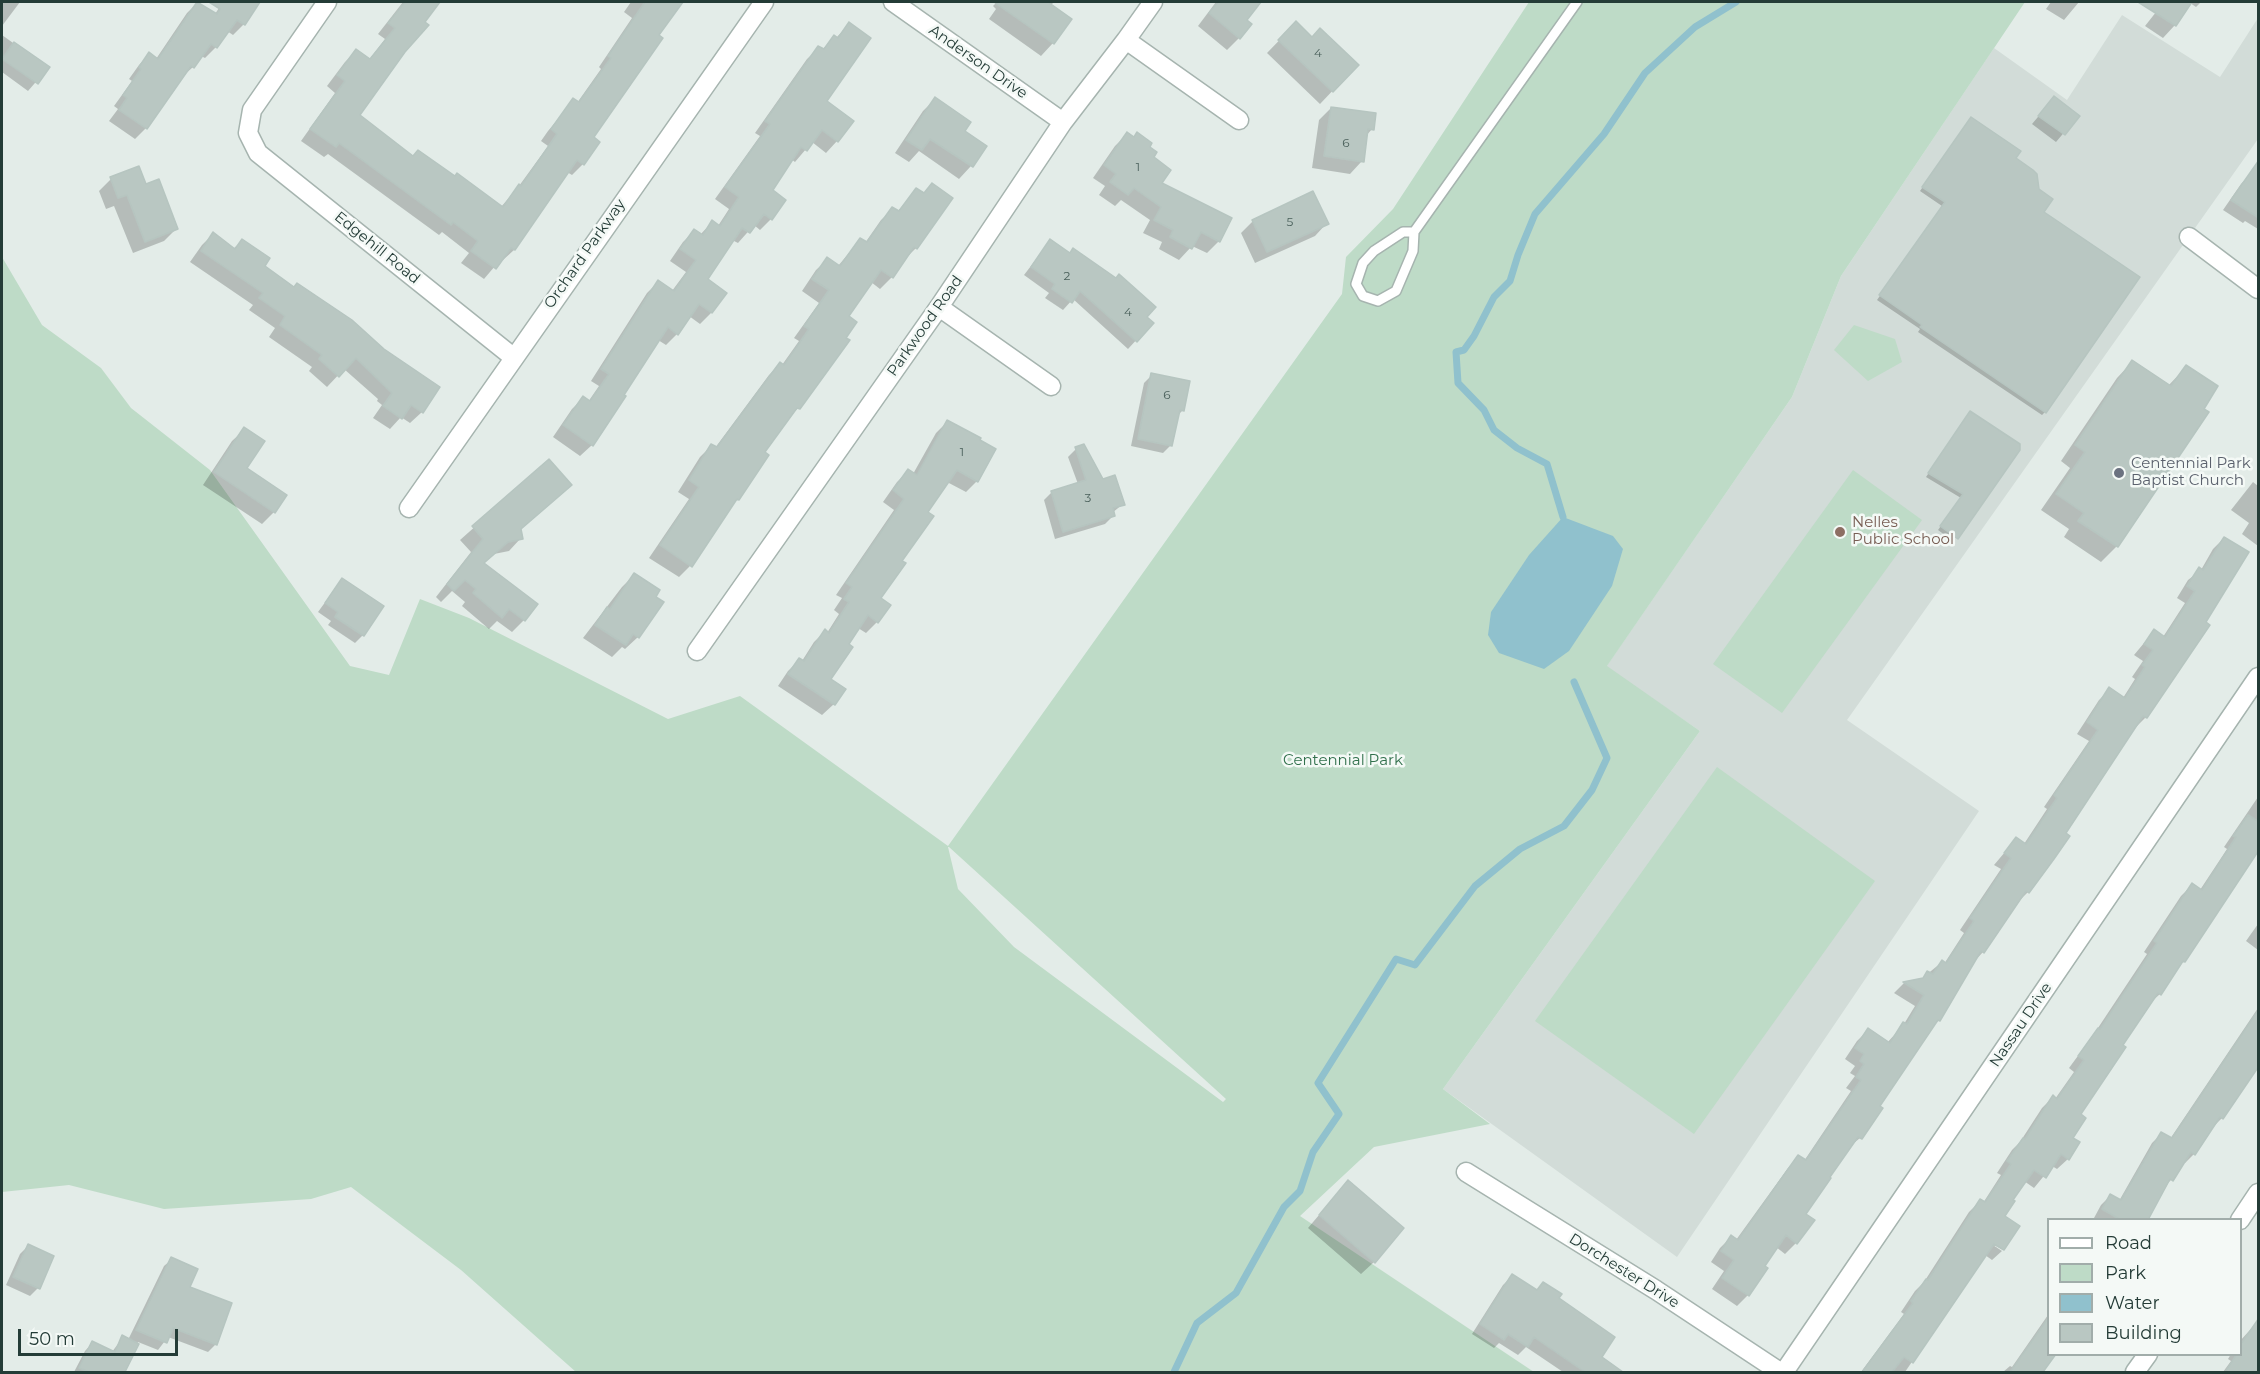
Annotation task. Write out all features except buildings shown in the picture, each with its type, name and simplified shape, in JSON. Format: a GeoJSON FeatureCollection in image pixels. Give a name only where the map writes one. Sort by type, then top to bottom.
{"type":"FeatureCollection","features":[{"type":"Feature","properties":{"kind":"street","name":"Edgehill Road"},"geometry":{"type":"LineString","coordinates":[[327,2],[252,110],[249,133],[258,153],[513,357]]}},
{"type":"Feature","properties":{"kind":"street","name":"Orchard Parkway"},"geometry":{"type":"LineString","coordinates":[[409,508],[764,2]]}},
{"type":"Feature","properties":{"kind":"street","name":"Anderson Drive"},"geometry":{"type":"LineString","coordinates":[[893,2],[1063,122]]}},
{"type":"Feature","properties":{"kind":"street","name":"Parkwood Road"},"geometry":{"type":"LineString","coordinates":[[698,651],[939,307],[1063,122],[1153,2]]}},
{"type":"Feature","properties":{"kind":"street"},"geometry":{"type":"LineString","coordinates":[[1126,40],[1239,120]]}},
{"type":"Feature","properties":{"kind":"street"},"geometry":{"type":"LineString","coordinates":[[2189,237],[2259,289]]}},
{"type":"Feature","properties":{"kind":"street"},"geometry":{"type":"LineString","coordinates":[[939,307],[1051,386]]}},
{"type":"Feature","properties":{"kind":"street","name":"Nassau Drive"},"geometry":{"type":"LineString","coordinates":[[1782,1372],[2259,677]]}},
{"type":"Feature","properties":{"kind":"street","name":"Dorchester Drive"},"geometry":{"type":"LineString","coordinates":[[1466,1172],[1656,1290],[1782,1372]]}},
{"type":"Feature","properties":{"kind":"street"},"geometry":{"type":"LineString","coordinates":[[2241,1218],[2259,1193]]}},
{"type":"Feature","properties":{"kind":"street"},"geometry":{"type":"LineString","coordinates":[[2135,1372],[2147,1356]]}},
{"type":"Feature","properties":{"kind":"lane"},"geometry":{"type":"LineString","coordinates":[[1414,232],[1403,232],[1374,251],[1363,263],[1356,284],[1363,296],[1378,301],[1396,291],[1413,251],[1414,232],[1577,2]]}},
{"type":"Feature","properties":{"kind":"shaded area","name":"Nelles Public School"},"geometry":{"type":"Polygon","coordinates":[[[2122,15],[2220,77],[2258,18],[2258,139],[1847,720],[1979,811],[1677,1257],[1443,1089],[1700,731],[1606,667],[1792,397],[1841,276],[1994,48],[2067,100],[2122,15]]]}},
{"type":"Feature","properties":{"kind":"green space","name":"Centennial Park"},"geometry":{"type":"Polygon","coordinates":[[[1529,2],[2025,2],[1841,276],[1792,397],[1607,666],[1700,731],[1443,1089],[1490,1124],[1374,1147],[1300,1216],[1534,1372],[576,1372],[461,1270],[351,1187],[311,1199],[164,1209],[69,1185],[2,1192],[2,257],[42,325],[101,368],[131,408],[210,470],[350,666],[389,675],[420,599],[469,618],[668,719],[740,696],[948,846],[1342,294],[1346,257],[1393,209],[1529,2]],[[949,847],[958,889],[1014,947],[1223,1102],[1226,1099],[949,847]]]}},
{"type":"Feature","properties":{"kind":"green space"},"geometry":{"type":"Polygon","coordinates":[[[1854,325],[1895,339],[1902,362],[1868,381],[1834,350],[1854,325]]]}},
{"type":"Feature","properties":{"kind":"green space"},"geometry":{"type":"Polygon","coordinates":[[[1853,470],[1922,520],[1782,713],[1713,664],[1853,470]]]}},
{"type":"Feature","properties":{"kind":"green space"},"geometry":{"type":"Polygon","coordinates":[[[1717,767],[1875,881],[1694,1134],[1535,1021],[1717,767]]]}},
{"type":"Feature","properties":{"kind":"water"},"geometry":{"type":"Polygon","coordinates":[[[1563,517],[1613,536],[1623,549],[1612,586],[1569,651],[1544,669],[1499,653],[1488,635],[1491,612],[1529,555],[1563,517]]]}},
{"type":"Feature","properties":{"kind":"waterway"},"geometry":{"type":"LineString","coordinates":[[1563,517],[1547,464],[1517,448],[1494,430],[1484,410],[1458,383],[1456,352],[1464,350],[1474,336],[1494,297],[1510,281],[1535,214],[1604,134],[1645,73],[1695,27],[1736,2]]}},
{"type":"Feature","properties":{"kind":"waterway"},"geometry":{"type":"LineString","coordinates":[[1174,1372],[1197,1323],[1236,1293],[1284,1207],[1300,1191],[1313,1152],[1339,1114],[1318,1083],[1396,959],[1415,965],[1475,886],[1520,849],[1564,826],[1592,790],[1607,758],[1574,682]]}},
{"type":"Feature","properties":{"kind":"place","name":"Centennial Park Baptist Church"},"geometry":{"type":"Point","coordinates":[2119,473]}},
{"type":"Feature","properties":{"kind":"place","name":"Nelles Public School"},"geometry":{"type":"Point","coordinates":[1840,532]}}]}
